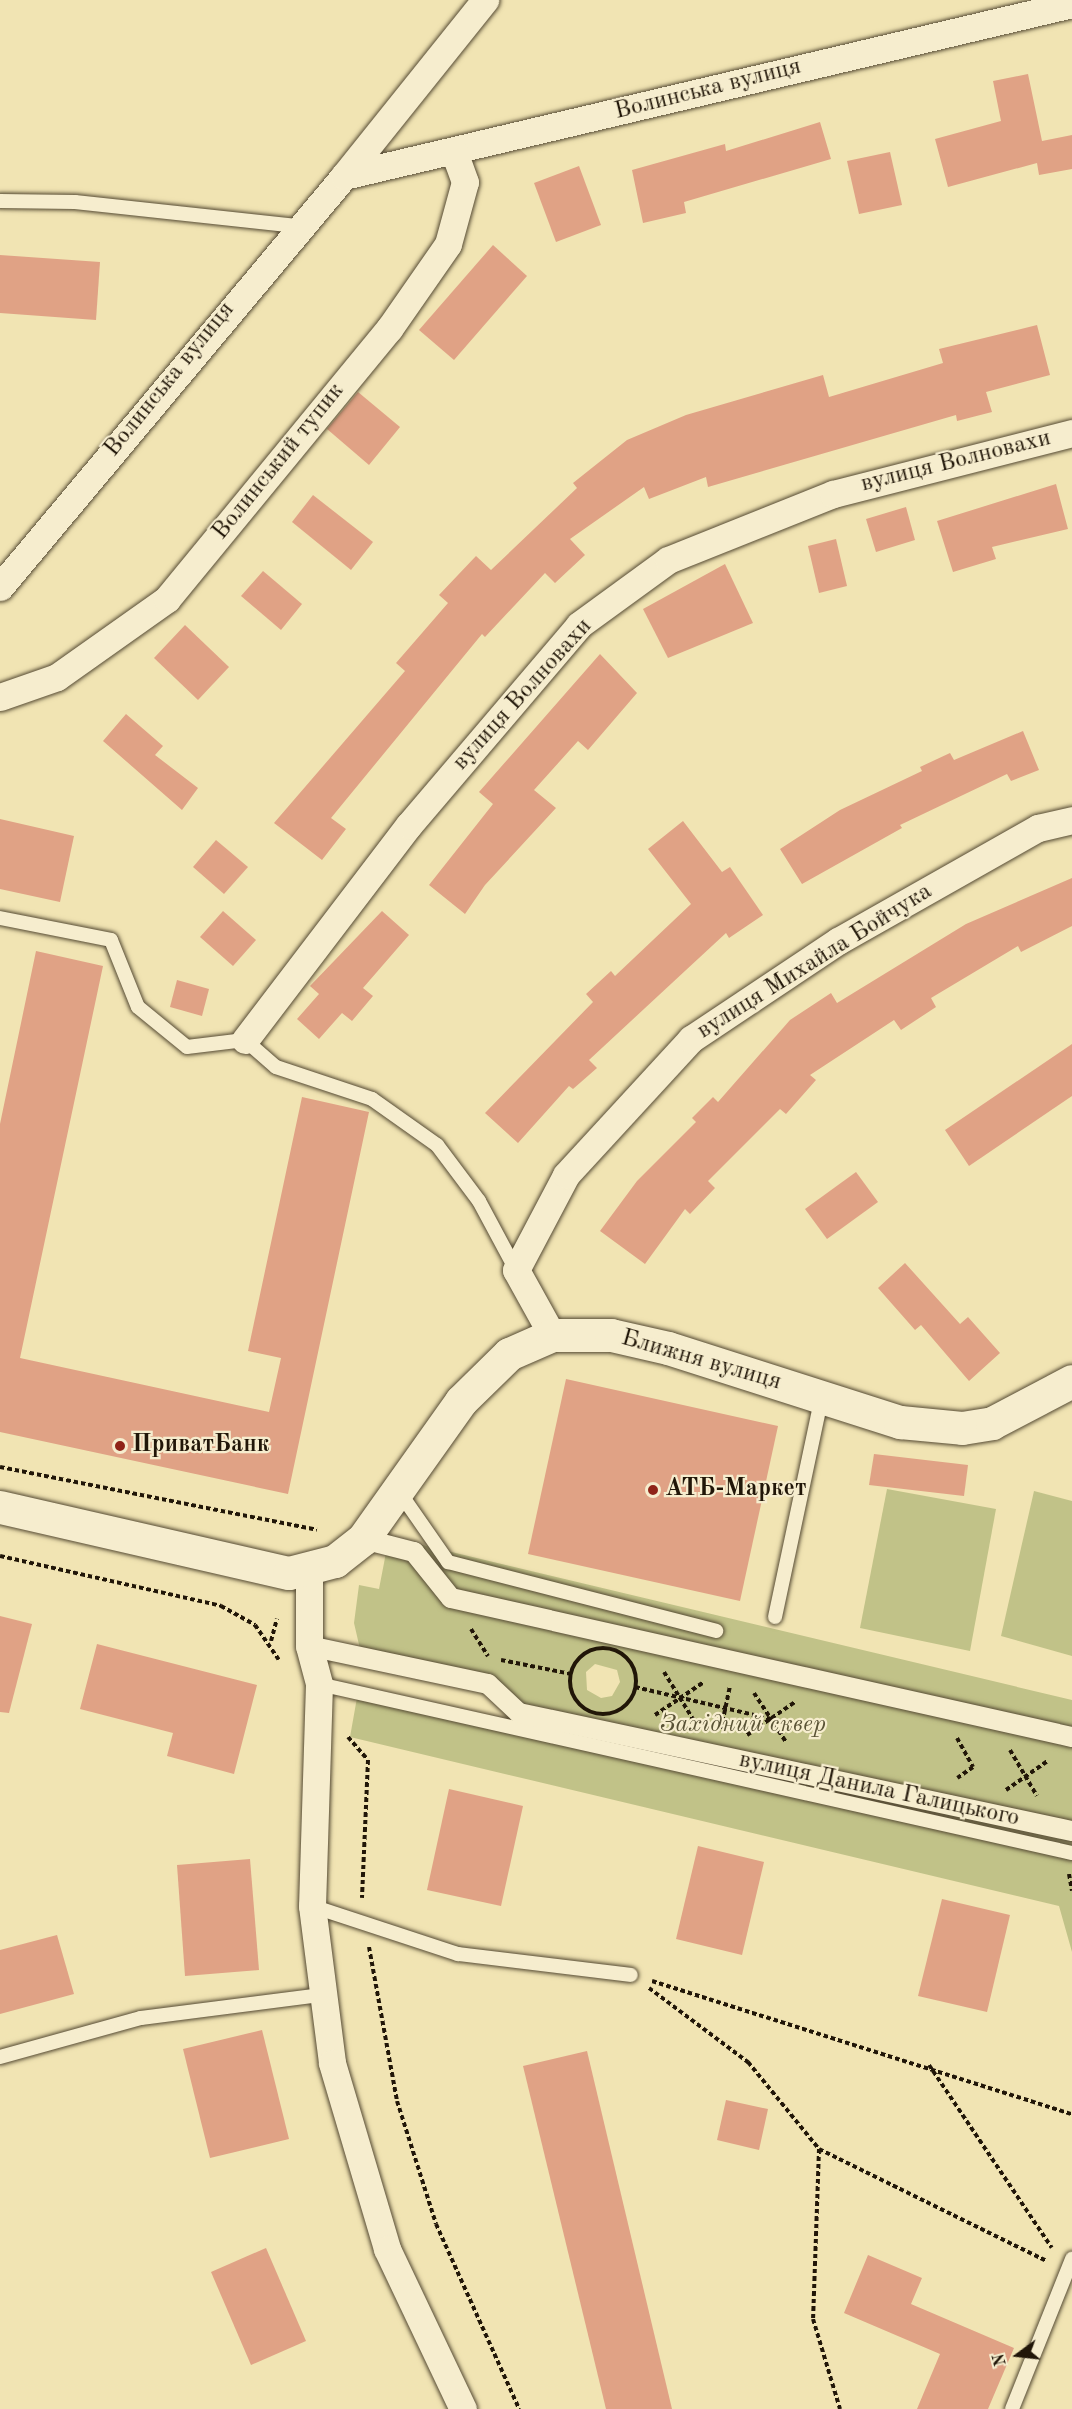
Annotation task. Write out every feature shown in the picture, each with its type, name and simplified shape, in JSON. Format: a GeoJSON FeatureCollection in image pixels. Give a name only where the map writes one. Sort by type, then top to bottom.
{"type":"FeatureCollection","features":[{"type":"Feature","properties":{"kind":"street","name":"Волинська вулиця"},"geometry":{"type":"LineString","coordinates":[[0,587],[297,226],[344,176],[485,0]]}},
{"type":"Feature","properties":{"kind":"street","name":"Волинська вулиця"},"geometry":{"type":"LineString","coordinates":[[344,176],[1072,4]]}},
{"type":"Feature","properties":{"kind":"street","name":"Волинський тупик"},"geometry":{"type":"LineString","coordinates":[[0,698],[57,677],[174,590],[389,329],[448,244],[465,182],[454,151]]}},
{"type":"Feature","properties":{"kind":"street","name":"вулиця Волновахи"},"geometry":{"type":"LineString","coordinates":[[244,1040],[409,825],[579,625],[668,560],[833,494],[1072,433]]}},
{"type":"Feature","properties":{"kind":"street","name":"вулиця Михайла Бойчука"},"geometry":{"type":"LineString","coordinates":[[516,1270],[566,1175],[691,1039],[838,941],[1038,828],[1072,820]]}},
{"type":"Feature","properties":{"kind":"street"},"geometry":{"type":"LineString","coordinates":[[516,1270],[552,1335]]}},
{"type":"Feature","properties":{"kind":"street","name":"Ближня вулиця"},"geometry":{"type":"LineString","coordinates":[[309,1569],[335,1561],[363,1539],[396,1487],[461,1401],[509,1354],[552,1335],[634,1340],[822,1396],[900,1422],[962,1428],[992,1423],[1072,1381]]}},
{"type":"Feature","properties":{"kind":"street"},"geometry":{"type":"LineString","coordinates":[[0,1508],[289,1573],[309,1569],[309,1646],[319,1684],[312,1906],[320,1995],[366,2189],[409,2300],[463,2409]]}},
{"type":"Feature","properties":{"kind":"street"},"geometry":{"type":"LineString","coordinates":[[363,1539],[414,1552],[452,1598],[1072,1737]]}},
{"type":"Feature","properties":{"kind":"street","name":"вулиця Данила Галицького"},"geometry":{"type":"LineString","coordinates":[[309,1646],[488,1684],[519,1713],[1064,1830]]}},
{"type":"Feature","properties":{"kind":"lane"},"geometry":{"type":"LineString","coordinates":[[0,201],[75,202],[297,226]]}},
{"type":"Feature","properties":{"kind":"lane"},"geometry":{"type":"LineString","coordinates":[[0,918],[111,940],[138,1007],[187,1047],[244,1040],[276,1066],[372,1099],[437,1144],[479,1201],[516,1270]]}},
{"type":"Feature","properties":{"kind":"lane"},"geometry":{"type":"LineString","coordinates":[[775,1617],[822,1396]]}},
{"type":"Feature","properties":{"kind":"lane"},"geometry":{"type":"LineString","coordinates":[[396,1487],[448,1562],[716,1631]]}},
{"type":"Feature","properties":{"kind":"lane"},"geometry":{"type":"LineString","coordinates":[[319,1684],[1072,1853]]}},
{"type":"Feature","properties":{"kind":"lane"},"geometry":{"type":"LineString","coordinates":[[312,1906],[458,1954],[631,1975]]}},
{"type":"Feature","properties":{"kind":"lane"},"geometry":{"type":"LineString","coordinates":[[0,2057],[141,2018],[320,1995]]}},
{"type":"Feature","properties":{"kind":"lane"},"geometry":{"type":"LineString","coordinates":[[1012,2409],[1070,2265]]}},
{"type":"Feature","properties":{"kind":"path"},"geometry":{"type":"LineString","coordinates":[[0,1467],[363,1539]]}},
{"type":"Feature","properties":{"kind":"path"},"geometry":{"type":"LineString","coordinates":[[452,1598],[489,1657],[571,1674]]}},
{"type":"Feature","properties":{"kind":"path"},"geometry":{"type":"LineString","coordinates":[[644,1641],[716,1755]]}},
{"type":"Feature","properties":{"kind":"path"},"geometry":{"type":"LineString","coordinates":[[625,1736],[734,1662]]}},
{"type":"Feature","properties":{"kind":"path"},"geometry":{"type":"LineString","coordinates":[[716,1755],[734,1662]]}},
{"type":"Feature","properties":{"kind":"path"},"geometry":{"type":"LineString","coordinates":[[734,1662],[807,1774]]}},
{"type":"Feature","properties":{"kind":"path"},"geometry":{"type":"LineString","coordinates":[[716,1755],[825,1682]]}},
{"type":"Feature","properties":{"kind":"path"},"geometry":{"type":"LineString","coordinates":[[635,1687],[771,1719]]}},
{"type":"Feature","properties":{"kind":"path"},"geometry":{"type":"LineString","coordinates":[[928,1800],[973,1767],[939,1707]]}},
{"type":"Feature","properties":{"kind":"path"},"geometry":{"type":"LineString","coordinates":[[991,1719],[1025,1777],[1064,1830]]}},
{"type":"Feature","properties":{"kind":"path"},"geometry":{"type":"LineString","coordinates":[[976,1811],[1053,1757]]}},
{"type":"Feature","properties":{"kind":"path"},"geometry":{"type":"LineString","coordinates":[[631,1975],[929,2065],[1072,2114]]}},
{"type":"Feature","properties":{"kind":"path"},"geometry":{"type":"LineString","coordinates":[[631,1975],[748,2062],[819,2149],[1070,2265]]}},
{"type":"Feature","properties":{"kind":"path"},"geometry":{"type":"LineString","coordinates":[[929,2065],[1070,2265]]}},
{"type":"Feature","properties":{"kind":"path"},"geometry":{"type":"LineString","coordinates":[[819,2149],[813,2319],[840,2409]]}},
{"type":"Feature","properties":{"kind":"green space"},"geometry":{"type":"Polygon","coordinates":[[[887,1489],[996,1509],[970,1651],[860,1628],[887,1489]]]}},
{"type":"Feature","properties":{"kind":"green space"},"geometry":{"type":"Polygon","coordinates":[[[1034,1491],[1072,1501],[1072,1656],[1001,1636],[1034,1491]]]}},
{"type":"Feature","properties":{"kind":"green space","name":"Західний сквер"},"geometry":{"type":"Polygon","coordinates":[[[389,1537],[1072,1700],[1072,1952],[1059,1906],[350,1737],[358,1692],[514,1727],[519,1713],[488,1684],[360,1649],[354,1623],[359,1585],[379,1589],[389,1537]],[[595,1664],[586,1672],[587,1690],[601,1698],[612,1696],[620,1682],[617,1670],[595,1664]]]}},
{"type":"Feature","properties":{"kind":"building"},"geometry":{"type":"Polygon","coordinates":[[[1028,74],[1042,141],[1072,135],[1072,169],[1039,175],[1037,163],[948,187],[935,139],[1001,121],[993,81],[1028,74]]]}},
{"type":"Feature","properties":{"kind":"building"},"geometry":{"type":"Polygon","coordinates":[[[820,122],[831,159],[684,202],[686,213],[643,223],[632,170],[725,144],[726,151],[820,122]]]}},
{"type":"Feature","properties":{"kind":"building"},"geometry":{"type":"Polygon","coordinates":[[[890,152],[902,205],[859,214],[847,161],[890,152]]]}},
{"type":"Feature","properties":{"kind":"building"},"geometry":{"type":"Polygon","coordinates":[[[579,166],[601,225],[556,242],[534,183],[579,166]]]}},
{"type":"Feature","properties":{"kind":"building"},"geometry":{"type":"Polygon","coordinates":[[[493,245],[527,276],[454,360],[419,330],[493,245]]]}},
{"type":"Feature","properties":{"kind":"building"},"geometry":{"type":"Polygon","coordinates":[[[0,255],[100,262],[96,320],[0,313],[0,255]]]}},
{"type":"Feature","properties":{"kind":"building"},"geometry":{"type":"Polygon","coordinates":[[[1037,325],[1050,375],[986,392],[992,412],[957,421],[956,415],[708,487],[706,477],[649,499],[644,487],[570,539],[585,555],[555,583],[545,573],[485,637],[482,634],[331,818],[346,829],[322,860],[274,823],[405,671],[396,663],[448,603],[439,595],[476,556],[491,570],[577,488],[573,483],[627,440],[686,415],[823,375],[829,397],[943,363],[939,349],[1037,325]]]}},
{"type":"Feature","properties":{"kind":"building"},"geometry":{"type":"Polygon","coordinates":[[[358,392],[400,427],[369,465],[327,429],[358,392]]]}},
{"type":"Feature","properties":{"kind":"building"},"geometry":{"type":"Polygon","coordinates":[[[1056,484],[1068,529],[992,547],[996,559],[953,572],[937,521],[1056,484]]]}},
{"type":"Feature","properties":{"kind":"building"},"geometry":{"type":"Polygon","coordinates":[[[313,495],[373,542],[351,570],[292,522],[313,495]]]}},
{"type":"Feature","properties":{"kind":"building"},"geometry":{"type":"Polygon","coordinates":[[[906,507],[915,540],[876,552],[866,519],[906,507]]]}},
{"type":"Feature","properties":{"kind":"building"},"geometry":{"type":"Polygon","coordinates":[[[836,539],[847,586],[819,593],[808,546],[836,539]]]}},
{"type":"Feature","properties":{"kind":"building"},"geometry":{"type":"Polygon","coordinates":[[[725,564],[753,623],[668,658],[643,609],[725,564]]]}},
{"type":"Feature","properties":{"kind":"building"},"geometry":{"type":"Polygon","coordinates":[[[263,571],[302,604],[281,630],[241,596],[263,571]]]}},
{"type":"Feature","properties":{"kind":"building"},"geometry":{"type":"Polygon","coordinates":[[[185,625],[229,667],[198,700],[154,658],[185,625]]]}},
{"type":"Feature","properties":{"kind":"building"},"geometry":{"type":"Polygon","coordinates":[[[600,654],[637,693],[588,750],[578,741],[534,790],[556,808],[485,885],[465,914],[429,885],[493,804],[479,792],[600,654]]]}},
{"type":"Feature","properties":{"kind":"building"},"geometry":{"type":"Polygon","coordinates":[[[126,714],[163,746],[155,755],[198,788],[182,810],[103,741],[126,714]]]}},
{"type":"Feature","properties":{"kind":"building"},"geometry":{"type":"Polygon","coordinates":[[[1023,731],[1039,770],[1011,781],[1007,774],[900,825],[902,828],[802,884],[780,849],[840,810],[922,771],[920,767],[950,753],[954,760],[1023,731]]]}},
{"type":"Feature","properties":{"kind":"building"},"geometry":{"type":"Polygon","coordinates":[[[0,819],[74,836],[60,902],[0,889],[0,819]]]}},
{"type":"Feature","properties":{"kind":"building"},"geometry":{"type":"Polygon","coordinates":[[[683,821],[722,872],[730,867],[763,915],[729,938],[726,933],[589,1060],[597,1068],[573,1089],[569,1086],[518,1143],[485,1113],[593,1002],[586,994],[611,971],[615,976],[691,904],[648,849],[683,821]]]}},
{"type":"Feature","properties":{"kind":"building"},"geometry":{"type":"Polygon","coordinates":[[[216,840],[248,867],[224,894],[193,867],[216,840]]]}},
{"type":"Feature","properties":{"kind":"building"},"geometry":{"type":"Polygon","coordinates":[[[1072,878],[1072,926],[1021,952],[1018,946],[931,998],[936,1007],[901,1030],[894,1020],[810,1075],[816,1080],[786,1114],[780,1109],[708,1181],[715,1188],[690,1214],[685,1209],[645,1264],[600,1231],[637,1181],[696,1122],[692,1118],[713,1097],[718,1102],[790,1020],[831,993],[837,1003],[966,924],[1072,878]]]}},
{"type":"Feature","properties":{"kind":"building"},"geometry":{"type":"Polygon","coordinates":[[[223,911],[256,940],[233,966],[200,937],[223,911]]]}},
{"type":"Feature","properties":{"kind":"building"},"geometry":{"type":"Polygon","coordinates":[[[382,911],[409,935],[363,988],[373,996],[352,1021],[342,1013],[319,1039],[297,1019],[319,994],[310,986],[382,911]]]}},
{"type":"Feature","properties":{"kind":"building"},"geometry":{"type":"Polygon","coordinates":[[[36,951],[103,966],[20,1358],[269,1412],[281,1358],[248,1351],[302,1097],[369,1112],[288,1494],[0,1432],[0,1124],[36,951]]]}},
{"type":"Feature","properties":{"kind":"building"},"geometry":{"type":"Polygon","coordinates":[[[177,980],[209,989],[202,1016],[170,1007],[177,980]]]}},
{"type":"Feature","properties":{"kind":"building"},"geometry":{"type":"Polygon","coordinates":[[[1072,1044],[1072,1096],[969,1166],[945,1130],[1072,1044]]]}},
{"type":"Feature","properties":{"kind":"building"},"geometry":{"type":"Polygon","coordinates":[[[856,1172],[878,1202],[827,1239],[805,1209],[856,1172]]]}},
{"type":"Feature","properties":{"kind":"building"},"geometry":{"type":"Polygon","coordinates":[[[905,1263],[960,1324],[968,1317],[1000,1353],[969,1381],[921,1325],[915,1330],[878,1288],[905,1263]]]}},
{"type":"Feature","properties":{"kind":"building","name":"АТБ-Маркет"},"geometry":{"type":"Polygon","coordinates":[[[566,1379],[778,1426],[740,1601],[528,1554],[566,1379]]]}},
{"type":"Feature","properties":{"kind":"building"},"geometry":{"type":"Polygon","coordinates":[[[874,1454],[968,1465],[964,1496],[869,1485],[874,1454]]]}},
{"type":"Feature","properties":{"kind":"building"},"geometry":{"type":"Polygon","coordinates":[[[0,1616],[32,1624],[9,1713],[0,1712],[0,1616]]]}},
{"type":"Feature","properties":{"kind":"building"},"geometry":{"type":"Polygon","coordinates":[[[97,1644],[257,1685],[234,1774],[167,1756],[173,1733],[80,1709],[97,1644]]]}},
{"type":"Feature","properties":{"kind":"building"},"geometry":{"type":"Polygon","coordinates":[[[449,1789],[523,1806],[501,1906],[427,1890],[449,1789]]]}},
{"type":"Feature","properties":{"kind":"building"},"geometry":{"type":"Polygon","coordinates":[[[698,1846],[764,1862],[742,1955],[676,1939],[698,1846]]]}},
{"type":"Feature","properties":{"kind":"building"},"geometry":{"type":"Polygon","coordinates":[[[250,1859],[259,1970],[185,1976],[177,1865],[250,1859]]]}},
{"type":"Feature","properties":{"kind":"building"},"geometry":{"type":"Polygon","coordinates":[[[942,1899],[1010,1915],[987,2012],[918,1996],[942,1899]]]}},
{"type":"Feature","properties":{"kind":"building"},"geometry":{"type":"Polygon","coordinates":[[[57,1935],[74,1994],[0,2014],[0,1950],[57,1935]]]}},
{"type":"Feature","properties":{"kind":"building"},"geometry":{"type":"Polygon","coordinates":[[[262,2030],[289,2139],[210,2158],[183,2049],[262,2030]]]}},
{"type":"Feature","properties":{"kind":"building"},"geometry":{"type":"Polygon","coordinates":[[[587,2051],[672,2409],[606,2409],[523,2066],[587,2051]]]}},
{"type":"Feature","properties":{"kind":"building"},"geometry":{"type":"Polygon","coordinates":[[[726,2100],[768,2109],[759,2150],[717,2140],[726,2100]]]}},
{"type":"Feature","properties":{"kind":"building"},"geometry":{"type":"Polygon","coordinates":[[[266,2248],[306,2341],[251,2365],[211,2272],[266,2248]]]}},
{"type":"Feature","properties":{"kind":"building"},"geometry":{"type":"Polygon","coordinates":[[[868,2255],[922,2278],[911,2304],[1014,2348],[988,2409],[917,2409],[940,2354],[844,2313],[868,2255]]]}},
{"type":"Feature","properties":{"kind":"place","name":"ПриватБанк"},"geometry":{"type":"Point","coordinates":[120,1446]}},
{"type":"Feature","properties":{"kind":"place","name":"АТБ-Маркет"},"geometry":{"type":"Point","coordinates":[653,1490]}}]}
